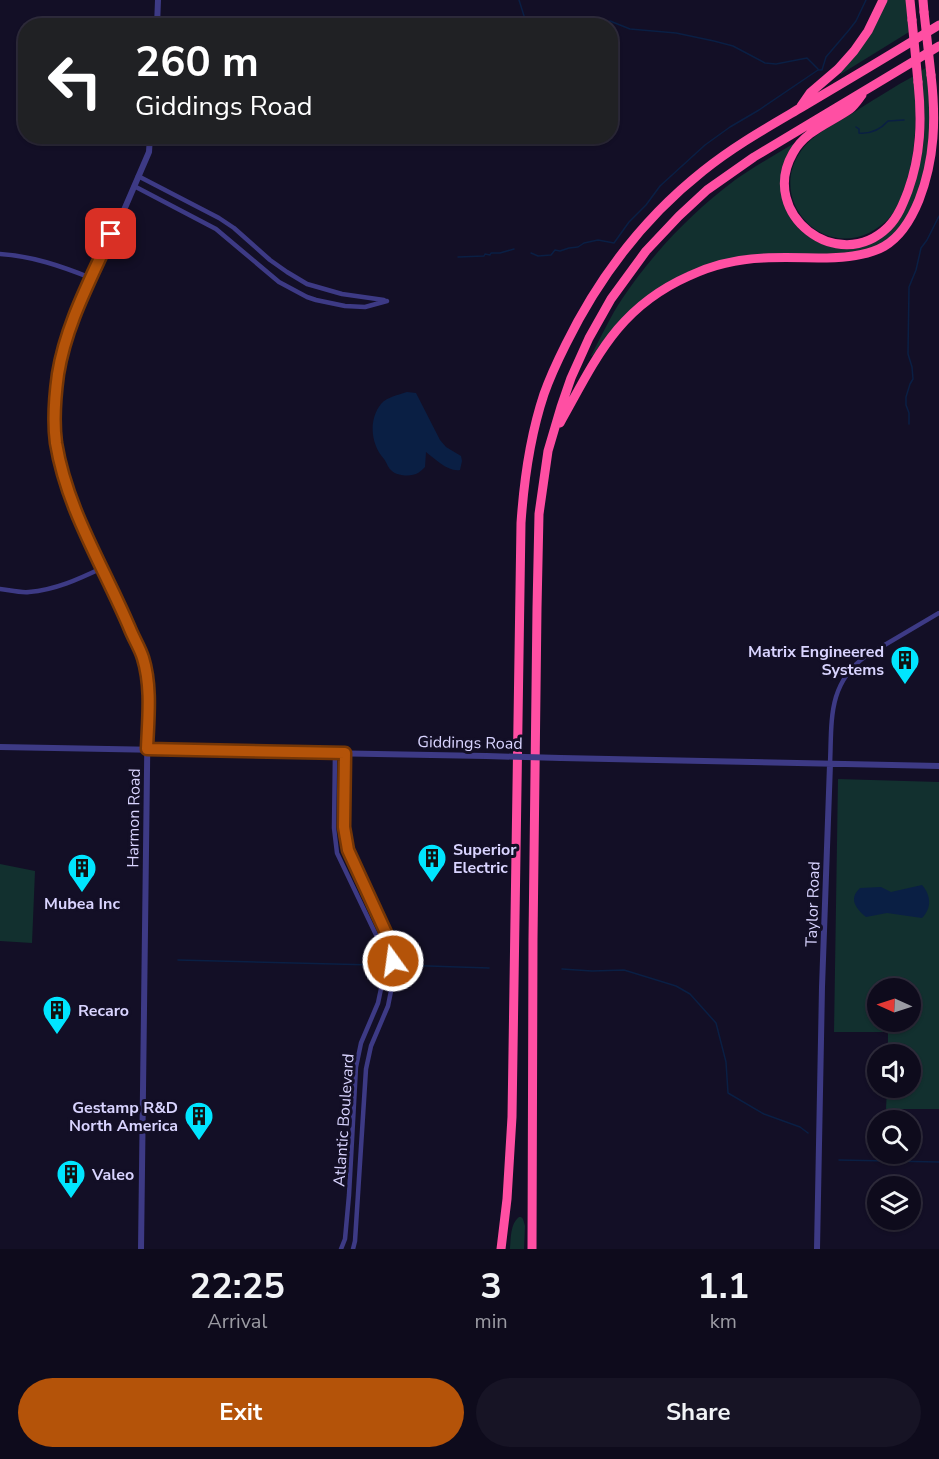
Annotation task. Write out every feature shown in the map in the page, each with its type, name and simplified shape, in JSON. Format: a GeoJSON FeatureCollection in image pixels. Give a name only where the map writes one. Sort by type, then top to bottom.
{"type":"FeatureCollection","features":[{"type":"Feature","properties":{"kind":"highway"},"geometry":{"type":"LineString","coordinates":[[800,108],[810,93],[838,69],[854,51],[868,31],[883,0]]}},
{"type":"Feature","properties":{"kind":"highway"},"geometry":{"type":"LineString","coordinates":[[867,89],[852,107],[802,140],[787,166],[785,190],[793,215],[803,228],[829,242],[851,244],[871,238],[887,228],[901,208],[909,187],[921,129],[910,0]]}},
{"type":"Feature","properties":{"kind":"highway"},"geometry":{"type":"LineString","coordinates":[[553,436],[588,371],[611,337],[636,310],[665,288],[713,267],[738,261],[763,258],[862,256],[885,246],[898,236],[917,205],[931,160],[934,121],[923,0]]}},
{"type":"Feature","properties":{"kind":"highway"},"geometry":{"type":"LineString","coordinates":[[501,1249],[507,1199],[512,1117],[522,523],[528,458],[544,393],[572,331],[607,274],[658,211],[704,170],[751,137],[939,26]]}},
{"type":"Feature","properties":{"kind":"highway"},"geometry":{"type":"LineString","coordinates":[[532,1249],[533,939],[539,514],[545,468],[561,406],[589,338],[622,284],[652,245],[693,203],[754,157],[939,46]]}},
{"type":"Feature","properties":{"kind":"street"},"geometry":{"type":"LineString","coordinates":[[157,18],[158,0]]}},
{"type":"Feature","properties":{"kind":"street","name":"Harmon Road"},"geometry":{"type":"LineString","coordinates":[[141,1249],[148,691],[143,658],[75,510],[64,477],[56,441],[55,411],[58,374],[77,306],[124,210],[149,152],[150,144]]}},
{"type":"Feature","properties":{"kind":"street"},"geometry":{"type":"LineString","coordinates":[[134,186],[216,229],[279,282],[307,297],[345,306],[364,307],[387,301],[367,296],[342,294],[307,284],[270,260],[234,228],[219,218],[138,176]]}},
{"type":"Feature","properties":{"kind":"street"},"geometry":{"type":"LineString","coordinates":[[0,254],[17,255],[53,263],[91,278]]}},
{"type":"Feature","properties":{"kind":"street"},"geometry":{"type":"LineString","coordinates":[[0,589],[27,592],[45,590],[64,585],[102,568]]}},
{"type":"Feature","properties":{"kind":"street","name":"Taylor Road"},"geometry":{"type":"LineString","coordinates":[[818,1249],[823,979],[833,705],[839,688],[858,662],[939,614]]}},
{"type":"Feature","properties":{"kind":"street","name":"Giddings Road"},"geometry":{"type":"LineString","coordinates":[[0,747],[939,766]]}},
{"type":"Feature","properties":{"kind":"street","name":"Atlantic Boulevard"},"geometry":{"type":"LineString","coordinates":[[335,753],[334,828],[338,853],[378,939],[383,962],[378,1003],[361,1043],[356,1067],[349,1195],[345,1239],[341,1249]]}},
{"type":"Feature","properties":{"kind":"street","name":"Atlantic Boulevard"},"geometry":{"type":"LineString","coordinates":[[345,753],[344,827],[348,850],[387,935],[393,961],[392,986],[387,1006],[371,1046],[366,1069],[355,1241],[352,1249]]}},
{"type":"Feature","properties":{"kind":"green space"},"geometry":{"type":"Polygon","coordinates":[[[887,0],[906,0],[909,32],[841,74],[840,72],[887,0]]]}},
{"type":"Feature","properties":{"kind":"green space"},"geometry":{"type":"Polygon","coordinates":[[[927,67],[930,113],[929,153],[919,192],[903,225],[886,242],[858,254],[759,255],[696,269],[611,331],[591,356],[622,299],[673,235],[735,180],[793,144],[784,166],[785,207],[793,222],[805,234],[821,243],[840,248],[863,245],[885,235],[896,221],[917,175],[924,142],[921,71],[927,67]]]}},
{"type":"Feature","properties":{"kind":"green space"},"geometry":{"type":"Polygon","coordinates":[[[914,76],[916,120],[913,149],[908,178],[895,211],[876,229],[850,238],[832,237],[816,230],[803,218],[794,203],[790,187],[792,169],[801,151],[820,133],[914,76]]]}},
{"type":"Feature","properties":{"kind":"green space"},"geometry":{"type":"Polygon","coordinates":[[[838,779],[939,782],[939,1109],[886,1109],[887,1098],[921,1098],[921,1044],[888,1044],[888,1032],[921,1032],[921,978],[867,978],[867,1032],[834,1032],[838,779]]]}},
{"type":"Feature","properties":{"kind":"green space"},"geometry":{"type":"Polygon","coordinates":[[[0,864],[35,871],[32,943],[0,941],[0,864]]]}},
{"type":"Feature","properties":{"kind":"green space"},"geometry":{"type":"Polygon","coordinates":[[[519,1217],[523,1219],[525,1226],[524,1249],[510,1249],[512,1228],[519,1217]]]}},
{"type":"Feature","properties":{"kind":"water"},"geometry":{"type":"Polygon","coordinates":[[[407,392],[416,393],[440,440],[446,447],[461,456],[460,470],[446,467],[426,452],[425,467],[420,472],[401,475],[389,468],[376,447],[373,432],[374,417],[383,402],[407,392]]]}},
{"type":"Feature","properties":{"kind":"water"},"geometry":{"type":"Polygon","coordinates":[[[922,885],[927,893],[929,906],[922,918],[887,913],[866,917],[855,904],[854,896],[860,888],[881,887],[891,892],[922,885]]]}},
{"type":"Feature","properties":{"kind":"waterway"},"geometry":{"type":"LineString","coordinates":[[519,0],[525,18]]}},
{"type":"Feature","properties":{"kind":"waterway"},"geometry":{"type":"LineString","coordinates":[[531,253],[538,256],[551,255],[555,250],[578,247],[598,240],[614,243],[660,186],[705,145],[818,70],[822,70],[826,57],[856,21],[866,0]]}},
{"type":"Feature","properties":{"kind":"waterway"},"geometry":{"type":"LineString","coordinates":[[618,24],[630,29],[676,33],[733,46],[765,63],[776,64],[807,58],[818,69]]}},
{"type":"Feature","properties":{"kind":"waterway"},"geometry":{"type":"LineString","coordinates":[[856,127],[859,133],[867,133],[878,129],[888,121],[904,120]]}},
{"type":"Feature","properties":{"kind":"waterway"},"geometry":{"type":"LineString","coordinates":[[909,424],[906,397],[913,379],[908,354],[909,287],[921,248],[939,216]]}},
{"type":"Feature","properties":{"kind":"waterway"},"geometry":{"type":"LineString","coordinates":[[458,257],[484,256],[514,249]]}},
{"type":"Feature","properties":{"kind":"waterway"},"geometry":{"type":"LineString","coordinates":[[178,960],[374,965]]}},
{"type":"Feature","properties":{"kind":"waterway"},"geometry":{"type":"LineString","coordinates":[[398,965],[489,968]]}},
{"type":"Feature","properties":{"kind":"waterway"},"geometry":{"type":"LineString","coordinates":[[562,969],[624,970],[676,986],[690,994],[716,1023],[726,1062],[728,1093],[764,1114],[800,1127],[808,1133]]}},
{"type":"Feature","properties":{"kind":"waterway"},"geometry":{"type":"LineString","coordinates":[[839,1160],[939,1162]]}},
{"type":"Feature","properties":{"kind":"place","name":"Matrix Engineered Systems"},"geometry":{"type":"Point","coordinates":[905,686]}},
{"type":"Feature","properties":{"kind":"place","name":"Superior Electric"},"geometry":{"type":"Point","coordinates":[432,884]}},
{"type":"Feature","properties":{"kind":"place","name":"Mubea Inc"},"geometry":{"type":"Point","coordinates":[82,894]}},
{"type":"Feature","properties":{"kind":"place","name":"Recaro"},"geometry":{"type":"Point","coordinates":[57,1036]}},
{"type":"Feature","properties":{"kind":"place","name":"Gestamp R&D North America"},"geometry":{"type":"Point","coordinates":[199,1142]}},
{"type":"Feature","properties":{"kind":"place","name":"Valeo"},"geometry":{"type":"Point","coordinates":[71,1200]}},
{"type":"Feature","properties":{"kind":"route"},"geometry":{"type":"LineString","coordinates":[[111,234],[77,306],[67,339],[58,374],[55,411],[56,441],[64,477],[75,510],[143,658],[148,691],[147,749],[345,753],[344,827],[348,850],[387,935],[393,961]]}}]}
